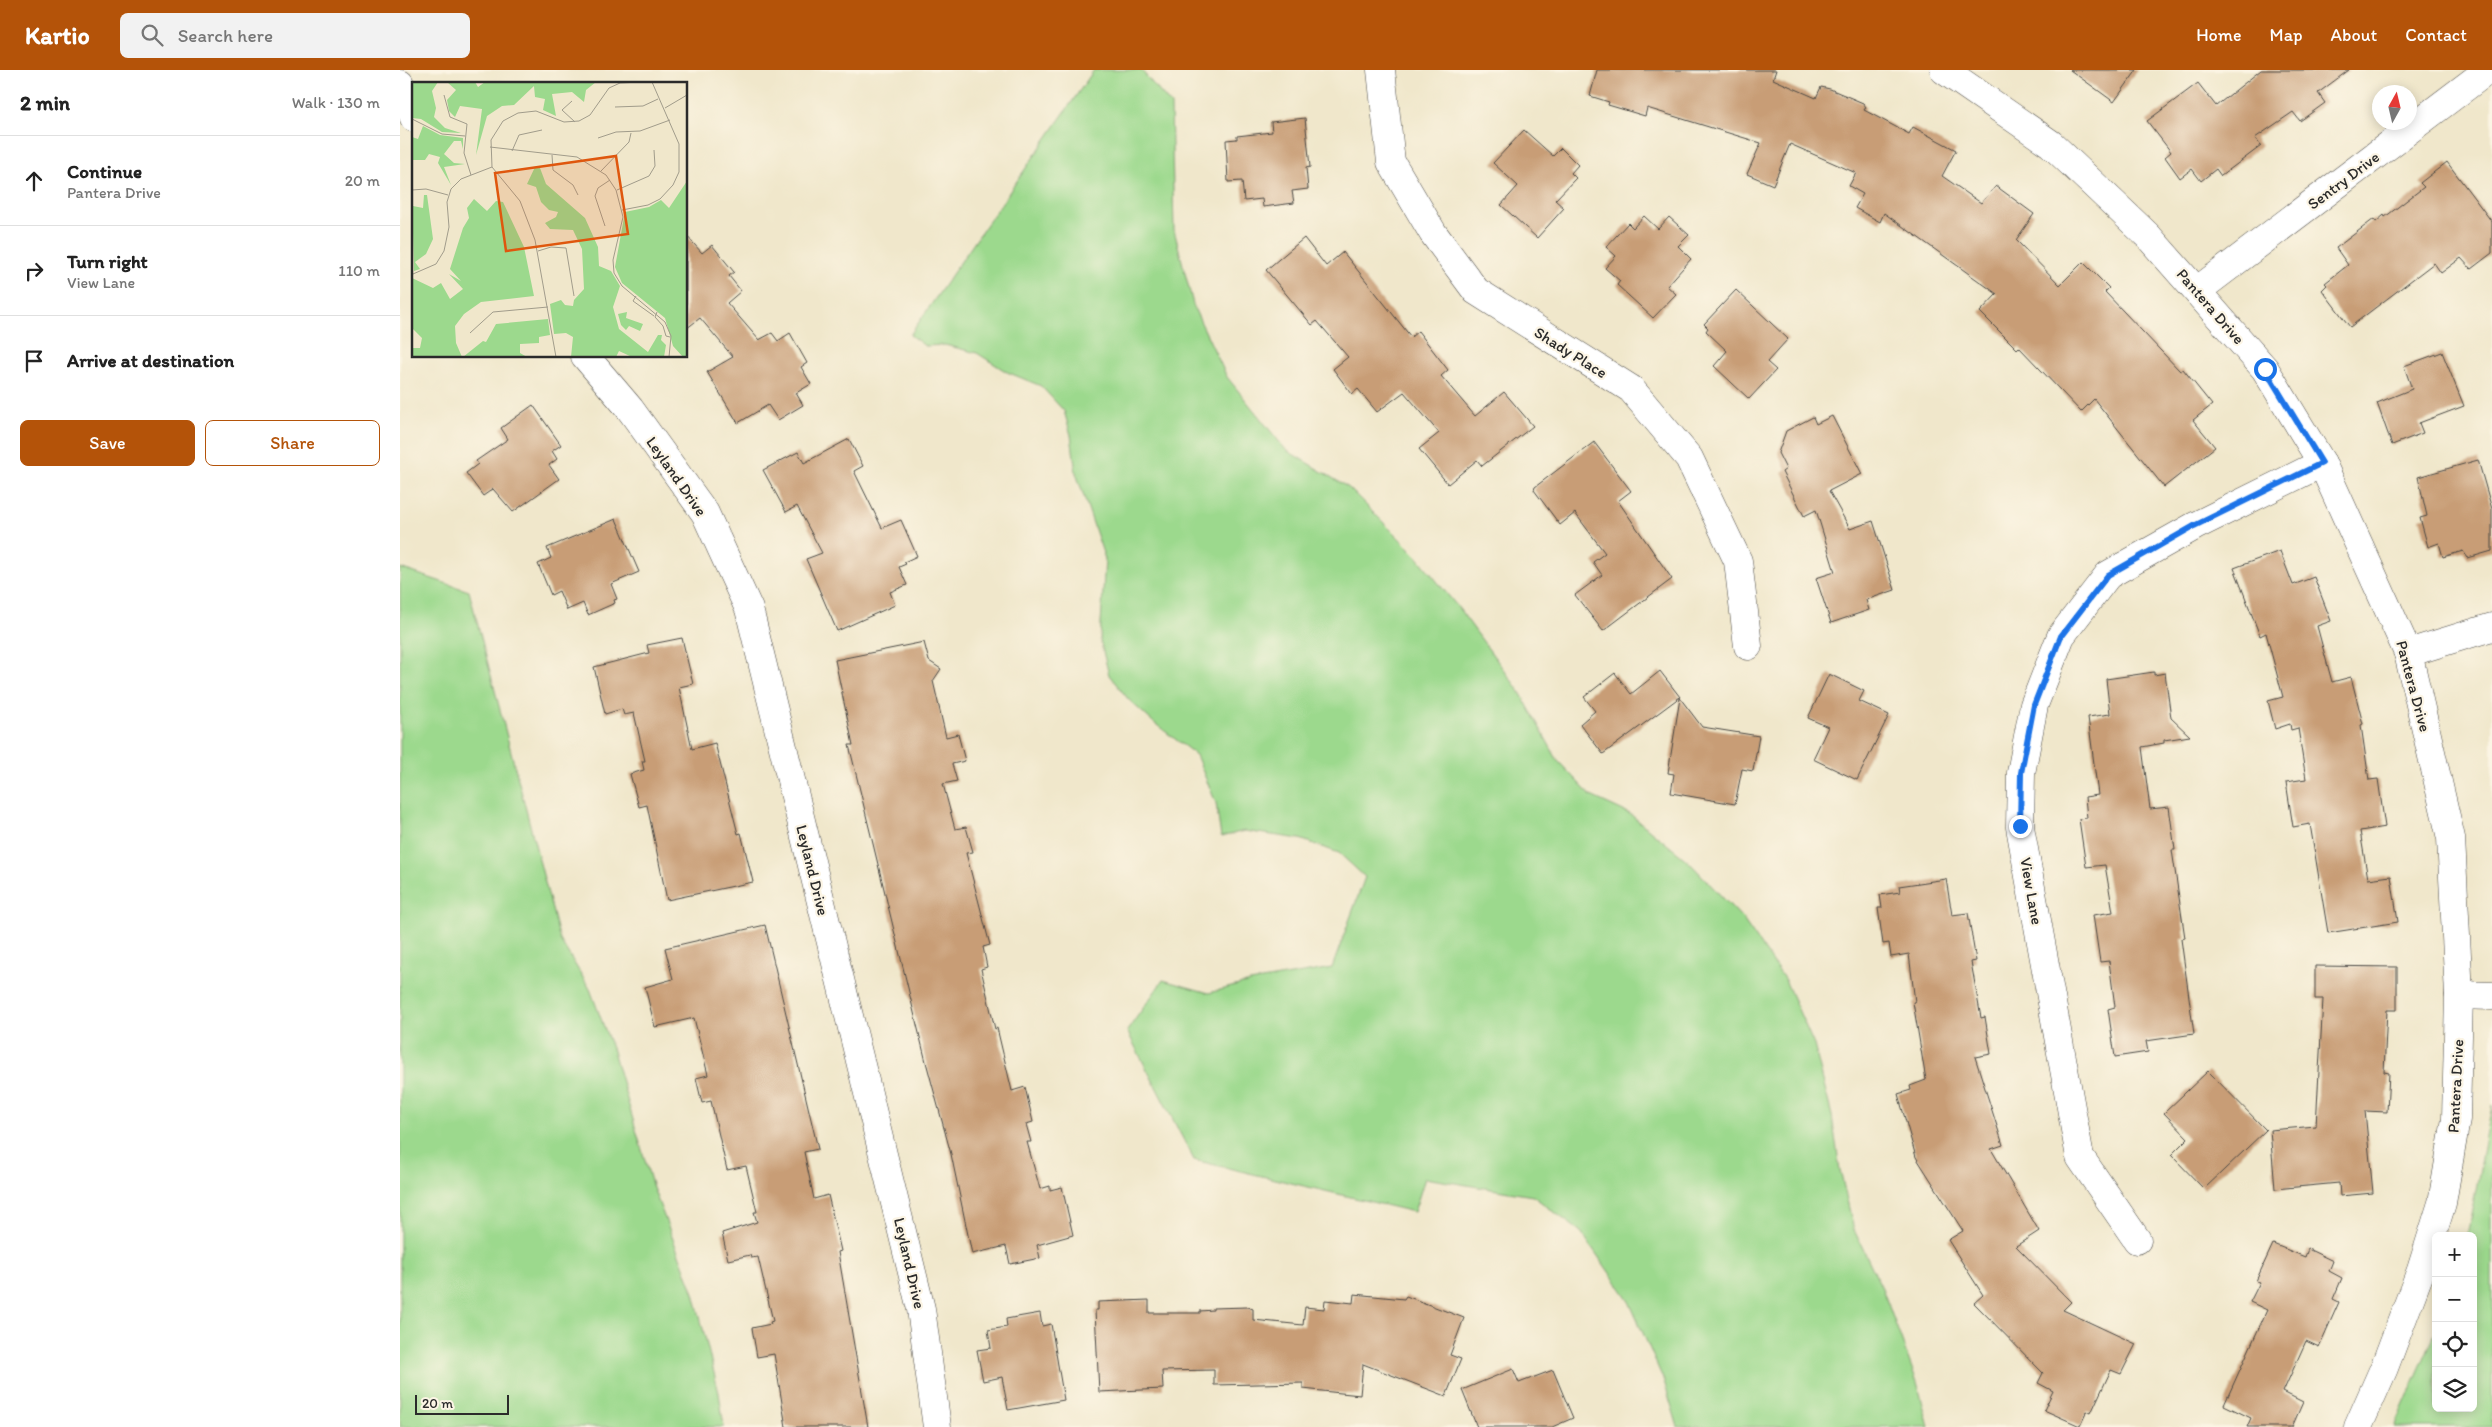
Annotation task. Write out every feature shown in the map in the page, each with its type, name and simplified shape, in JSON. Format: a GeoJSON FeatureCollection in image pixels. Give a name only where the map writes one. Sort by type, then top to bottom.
{"type":"FeatureCollection","features":[{"type":"Feature","properties":{"kind":"street","name":"Shady Place"},"geometry":{"type":"LineString","coordinates":[[1381,70],[1391,162],[1433,233],[1476,291],[1631,389],[1689,458],[1738,561],[1748,646]]}},
{"type":"Feature","properties":{"kind":"street","name":"Pantera Drive"},"geometry":{"type":"LineString","coordinates":[[1944,70],[2052,144],[2148,236],[2198,290],[2265,369],[2322,463],[2408,653],[2451,838],[2459,995],[2456,1119],[2442,1203],[2421,1270],[2388,1359],[2358,1427]]}},
{"type":"Feature","properties":{"kind":"street","name":"Sentry Drive"},"geometry":{"type":"LineString","coordinates":[[2198,290],[2488,70]]}},
{"type":"Feature","properties":{"kind":"street"},"geometry":{"type":"LineString","coordinates":[[400,84],[412,113]]}},
{"type":"Feature","properties":{"kind":"street","name":"Leyland Drive"},"geometry":{"type":"LineString","coordinates":[[587,358],[630,409],[705,513],[749,609],[921,1309],[937,1427]]}},
{"type":"Feature","properties":{"kind":"street","name":"View Lane"},"geometry":{"type":"LineString","coordinates":[[2137,1240],[2080,1157],[2020,826],[2021,773],[2034,705],[2061,636],[2108,575],[2194,526],[2322,463]]}},
{"type":"Feature","properties":{"kind":"street"},"geometry":{"type":"LineString","coordinates":[[2408,653],[2492,627]]}},
{"type":"Feature","properties":{"kind":"street"},"geometry":{"type":"LineString","coordinates":[[2459,995],[2492,996]]}},
{"type":"Feature","properties":{"kind":"green space"},"geometry":{"type":"Polygon","coordinates":[[[1094,70],[1141,70],[1171,105],[1174,230],[1194,308],[1227,377],[1286,450],[1349,488],[1416,555],[1460,610],[1520,692],[1558,761],[1591,796],[1630,814],[1689,862],[1742,918],[1785,980],[1814,1045],[1832,1116],[1840,1170],[1854,1230],[1882,1288],[1917,1382],[1929,1427],[1678,1427],[1664,1381],[1628,1299],[1581,1232],[1533,1196],[1425,1178],[1414,1212],[1194,1160],[1127,1031],[1163,980],[1209,993],[1250,982],[1332,968],[1365,877],[1339,853],[1300,839],[1244,831],[1221,837],[1216,803],[1196,755],[1153,722],[1129,700],[1109,675],[1100,640],[1105,559],[1076,473],[1071,435],[1064,411],[1041,386],[1007,372],[977,353],[945,345],[925,346],[910,335],[1094,70]]]}},
{"type":"Feature","properties":{"kind":"green space"},"geometry":{"type":"Polygon","coordinates":[[[400,568],[469,591],[560,940],[590,989],[613,1051],[653,1188],[694,1293],[719,1393],[724,1427],[400,1427],[400,568]]]}},
{"type":"Feature","properties":{"kind":"green space"},"geometry":{"type":"Polygon","coordinates":[[[2492,1106],[2492,1427],[2394,1427],[2432,1340],[2432,1412],[2477,1412],[2477,1232],[2468,1232],[2492,1106]]]}},
{"type":"Feature","properties":{"kind":"building"},"geometry":{"type":"Polygon","coordinates":[[[1597,70],[1776,70],[1773,79],[1816,98],[1821,87],[1830,89],[1863,103],[1866,107],[1864,110],[1909,134],[1913,127],[1956,150],[1942,176],[1981,203],[1996,186],[2034,214],[2016,240],[2060,285],[2083,262],[2109,288],[2105,292],[2180,371],[2183,369],[2212,405],[2193,420],[2215,447],[2164,487],[2094,399],[2081,412],[2019,347],[2017,349],[1980,312],[1997,294],[1884,213],[1880,222],[1855,208],[1863,194],[1849,186],[1856,173],[1790,144],[1773,185],[1747,174],[1761,143],[1647,108],[1645,116],[1608,105],[1609,102],[1590,96],[1597,70]]]}},
{"type":"Feature","properties":{"kind":"building"},"geometry":{"type":"Polygon","coordinates":[[[2070,70],[2137,70],[2114,102],[2070,70]]]}},
{"type":"Feature","properties":{"kind":"building"},"geometry":{"type":"Polygon","coordinates":[[[2261,70],[2349,70],[2318,93],[2325,103],[2300,121],[2293,112],[2255,138],[2261,146],[2221,176],[2216,169],[2201,181],[2192,169],[2180,178],[2165,157],[2171,152],[2147,121],[2198,83],[2216,106],[2261,70]]]}},
{"type":"Feature","properties":{"kind":"building"},"geometry":{"type":"Polygon","coordinates":[[[1305,118],[1310,167],[1306,168],[1308,189],[1292,191],[1294,203],[1263,207],[1262,199],[1244,201],[1242,181],[1228,182],[1226,140],[1237,139],[1237,136],[1272,132],[1271,122],[1305,118]]]}},
{"type":"Feature","properties":{"kind":"building"},"geometry":{"type":"Polygon","coordinates":[[[1524,130],[1553,156],[1561,148],[1578,165],[1571,173],[1576,178],[1555,200],[1564,208],[1537,238],[1501,205],[1518,186],[1493,163],[1524,130]]]}},
{"type":"Feature","properties":{"kind":"building"},"geometry":{"type":"Polygon","coordinates":[[[2447,162],[2492,222],[2492,253],[2471,269],[2461,258],[2441,273],[2434,263],[2350,327],[2322,290],[2327,285],[2325,283],[2348,265],[2336,248],[2374,219],[2376,222],[2384,215],[2385,217],[2424,187],[2420,183],[2447,162]]]}},
{"type":"Feature","properties":{"kind":"building"},"geometry":{"type":"Polygon","coordinates":[[[1644,216],[1658,229],[1669,217],[1689,235],[1678,246],[1691,259],[1667,286],[1676,294],[1653,318],[1617,285],[1620,281],[1605,268],[1616,256],[1606,247],[1628,223],[1633,228],[1644,216]]]}},
{"type":"Feature","properties":{"kind":"building"},"geometry":{"type":"Polygon","coordinates":[[[688,237],[702,253],[712,245],[734,272],[729,276],[741,291],[727,303],[759,340],[772,333],[778,341],[790,333],[807,363],[801,367],[811,384],[796,393],[803,405],[778,420],[768,405],[738,423],[707,372],[733,357],[700,318],[688,327],[688,237]]]}},
{"type":"Feature","properties":{"kind":"building"},"geometry":{"type":"Polygon","coordinates":[[[1304,238],[1326,266],[1343,252],[1411,337],[1418,331],[1448,370],[1441,376],[1475,416],[1504,392],[1533,426],[1482,466],[1477,460],[1448,484],[1419,449],[1439,433],[1404,392],[1377,412],[1358,389],[1352,394],[1333,369],[1348,357],[1317,321],[1312,325],[1266,270],[1304,238]]]}},
{"type":"Feature","properties":{"kind":"building"},"geometry":{"type":"Polygon","coordinates":[[[1736,290],[1788,339],[1767,362],[1776,370],[1749,399],[1714,366],[1727,351],[1706,331],[1708,328],[1704,324],[1736,290]]]}},
{"type":"Feature","properties":{"kind":"building"},"geometry":{"type":"Polygon","coordinates":[[[2442,352],[2464,406],[2419,423],[2423,433],[2392,445],[2377,403],[2412,389],[2404,366],[2442,352]]]}},
{"type":"Feature","properties":{"kind":"building"},"geometry":{"type":"Polygon","coordinates":[[[533,405],[561,445],[552,451],[557,459],[549,465],[559,479],[513,512],[493,489],[483,496],[466,473],[478,464],[476,461],[508,439],[501,428],[533,405]]]}},
{"type":"Feature","properties":{"kind":"building"},"geometry":{"type":"Polygon","coordinates":[[[1832,416],[1862,474],[1829,491],[1850,529],[1873,521],[1895,590],[1866,600],[1869,610],[1831,623],[1816,578],[1835,572],[1816,510],[1804,516],[1782,472],[1786,469],[1778,453],[1786,431],[1813,417],[1816,424],[1832,416]]]}},
{"type":"Feature","properties":{"kind":"building"},"geometry":{"type":"Polygon","coordinates":[[[849,439],[863,466],[854,471],[882,528],[901,520],[917,556],[904,562],[906,564],[899,567],[907,585],[890,592],[895,605],[837,631],[806,559],[822,553],[797,506],[786,512],[763,470],[798,452],[804,463],[849,439]]]}},
{"type":"Feature","properties":{"kind":"building"},"geometry":{"type":"Polygon","coordinates":[[[1594,442],[1631,491],[1618,501],[1672,579],[1603,631],[1575,595],[1602,575],[1593,562],[1605,553],[1575,513],[1560,525],[1534,490],[1535,487],[1594,442]]]}},
{"type":"Feature","properties":{"kind":"building"},"geometry":{"type":"Polygon","coordinates":[[[2478,460],[2492,509],[2492,551],[2468,558],[2463,551],[2443,557],[2439,543],[2428,547],[2420,518],[2427,516],[2418,477],[2478,460]]]}},
{"type":"Feature","properties":{"kind":"building"},"geometry":{"type":"Polygon","coordinates":[[[616,519],[639,572],[611,584],[617,599],[614,600],[615,603],[588,615],[583,603],[567,610],[559,591],[551,595],[538,564],[551,558],[547,548],[616,519]]]}},
{"type":"Feature","properties":{"kind":"building"},"geometry":{"type":"Polygon","coordinates":[[[2280,551],[2293,585],[2314,577],[2331,621],[2317,626],[2332,682],[2351,677],[2363,724],[2361,725],[2369,780],[2378,779],[2385,827],[2360,831],[2368,879],[2391,876],[2398,922],[2328,933],[2310,824],[2293,827],[2286,782],[2306,779],[2298,728],[2291,730],[2290,724],[2275,729],[2268,701],[2283,697],[2266,633],[2260,636],[2234,568],[2280,551]]]}},
{"type":"Feature","properties":{"kind":"building"},"geometry":{"type":"Polygon","coordinates":[[[682,638],[693,684],[679,687],[692,749],[715,743],[738,834],[741,833],[753,882],[667,900],[647,805],[639,807],[630,774],[644,770],[642,761],[645,761],[634,713],[624,715],[622,709],[605,714],[594,667],[649,653],[647,645],[682,638]]]}},
{"type":"Feature","properties":{"kind":"building"},"geometry":{"type":"Polygon","coordinates":[[[924,642],[929,661],[941,669],[933,681],[946,737],[958,734],[965,761],[952,764],[957,781],[943,784],[955,829],[966,827],[973,852],[966,853],[990,945],[983,947],[987,967],[981,969],[995,1029],[997,1028],[1012,1091],[1025,1087],[1033,1122],[1026,1124],[1031,1142],[1027,1142],[1040,1189],[1050,1186],[1050,1190],[1062,1187],[1073,1235],[1037,1245],[1040,1258],[1010,1264],[1006,1246],[972,1254],[951,1154],[926,1062],[849,745],[853,745],[835,660],[924,642]]]}},
{"type":"Feature","properties":{"kind":"building"},"geometry":{"type":"Polygon","coordinates":[[[1660,671],[1680,697],[1603,754],[1580,724],[1595,711],[1584,697],[1615,673],[1631,694],[1660,671]]]}},
{"type":"Feature","properties":{"kind":"building"},"geometry":{"type":"Polygon","coordinates":[[[2154,672],[2154,675],[2165,673],[2171,718],[2190,736],[2164,740],[2164,743],[2142,747],[2150,809],[2169,807],[2175,850],[2172,850],[2185,938],[2181,939],[2194,1034],[2146,1041],[2148,1052],[2115,1057],[2108,1009],[2115,1007],[2109,961],[2100,962],[2093,915],[2113,912],[2105,865],[2086,867],[2079,819],[2087,818],[2085,797],[2098,795],[2088,717],[2110,714],[2106,679],[2154,672]]]}},
{"type":"Feature","properties":{"kind":"building"},"geometry":{"type":"Polygon","coordinates":[[[1829,674],[1864,691],[1859,701],[1889,715],[1857,780],[1813,759],[1828,727],[1808,718],[1829,674]]]}},
{"type":"Feature","properties":{"kind":"building"},"geometry":{"type":"Polygon","coordinates":[[[1680,698],[1702,727],[1759,736],[1753,771],[1742,769],[1735,804],[1671,793],[1674,774],[1668,773],[1680,698]]]}},
{"type":"Feature","properties":{"kind":"building"},"geometry":{"type":"Polygon","coordinates":[[[1946,879],[1952,915],[1968,913],[1976,961],[1971,962],[1981,1018],[1985,1017],[1991,1054],[1975,1057],[2003,1145],[1991,1149],[2039,1231],[2016,1246],[2071,1302],[2063,1310],[2136,1344],[2121,1374],[2111,1370],[2091,1413],[2087,1411],[2080,1426],[2044,1410],[2053,1391],[2038,1383],[2043,1373],[1974,1303],[1983,1295],[1948,1240],[1963,1231],[1916,1157],[1898,1094],[1911,1090],[1910,1086],[1926,1080],[1913,1002],[1915,1002],[1909,954],[1891,957],[1889,943],[1883,944],[1878,908],[1882,908],[1880,895],[1900,892],[1899,886],[1946,879]]]}},
{"type":"Feature","properties":{"kind":"building"},"geometry":{"type":"Polygon","coordinates":[[[765,925],[818,1149],[804,1152],[814,1199],[828,1195],[841,1251],[838,1252],[868,1427],[786,1427],[774,1354],[757,1357],[752,1328],[771,1324],[770,1322],[773,1321],[758,1257],[751,1258],[750,1255],[728,1260],[722,1233],[757,1222],[754,1212],[757,1212],[746,1166],[727,1170],[711,1101],[702,1103],[696,1078],[708,1075],[694,1018],[655,1027],[645,987],[673,979],[665,948],[765,925]]]}},
{"type":"Feature","properties":{"kind":"building"},"geometry":{"type":"Polygon","coordinates":[[[2315,966],[2397,967],[2397,1010],[2387,1010],[2384,1072],[2389,1073],[2387,1112],[2365,1111],[2373,1193],[2340,1196],[2339,1183],[2275,1189],[2270,1130],[2316,1126],[2323,999],[2315,999],[2315,966]]]}},
{"type":"Feature","properties":{"kind":"building"},"geometry":{"type":"Polygon","coordinates":[[[2208,1071],[2266,1130],[2204,1189],[2171,1155],[2188,1138],[2164,1113],[2208,1071]]]}},
{"type":"Feature","properties":{"kind":"building"},"geometry":{"type":"Polygon","coordinates":[[[2273,1244],[2305,1257],[2308,1249],[2333,1261],[2329,1271],[2342,1278],[2333,1299],[2339,1302],[2319,1347],[2306,1341],[2283,1392],[2303,1402],[2292,1427],[2247,1427],[2251,1418],[2224,1405],[2267,1310],[2250,1302],[2260,1282],[2256,1281],[2273,1244]]]}},
{"type":"Feature","properties":{"kind":"building"},"geometry":{"type":"Polygon","coordinates":[[[1354,1294],[1404,1299],[1406,1296],[1464,1318],[1450,1355],[1461,1359],[1446,1396],[1363,1364],[1360,1395],[1303,1389],[1303,1383],[1214,1385],[1214,1370],[1162,1371],[1163,1389],[1099,1392],[1095,1310],[1098,1310],[1098,1302],[1149,1300],[1149,1313],[1200,1313],[1200,1311],[1213,1310],[1213,1308],[1248,1307],[1253,1309],[1253,1320],[1303,1325],[1305,1307],[1324,1309],[1325,1300],[1353,1303],[1354,1294]]]}},
{"type":"Feature","properties":{"kind":"building"},"geometry":{"type":"Polygon","coordinates":[[[1040,1313],[1042,1326],[1051,1324],[1064,1400],[1008,1410],[1002,1377],[983,1381],[977,1350],[991,1348],[988,1330],[1007,1327],[1006,1319],[1040,1313]]]}},
{"type":"Feature","properties":{"kind":"building"},"geometry":{"type":"Polygon","coordinates":[[[1513,1369],[1519,1383],[1553,1370],[1573,1418],[1552,1427],[1477,1427],[1462,1390],[1513,1369]]]}},
{"type":"Feature","properties":{"kind":"route"},"geometry":{"type":"LineString","coordinates":[[2020,826],[2021,773],[2034,705],[2061,636],[2108,575],[2194,526],[2322,463],[2265,369]]}}]}
